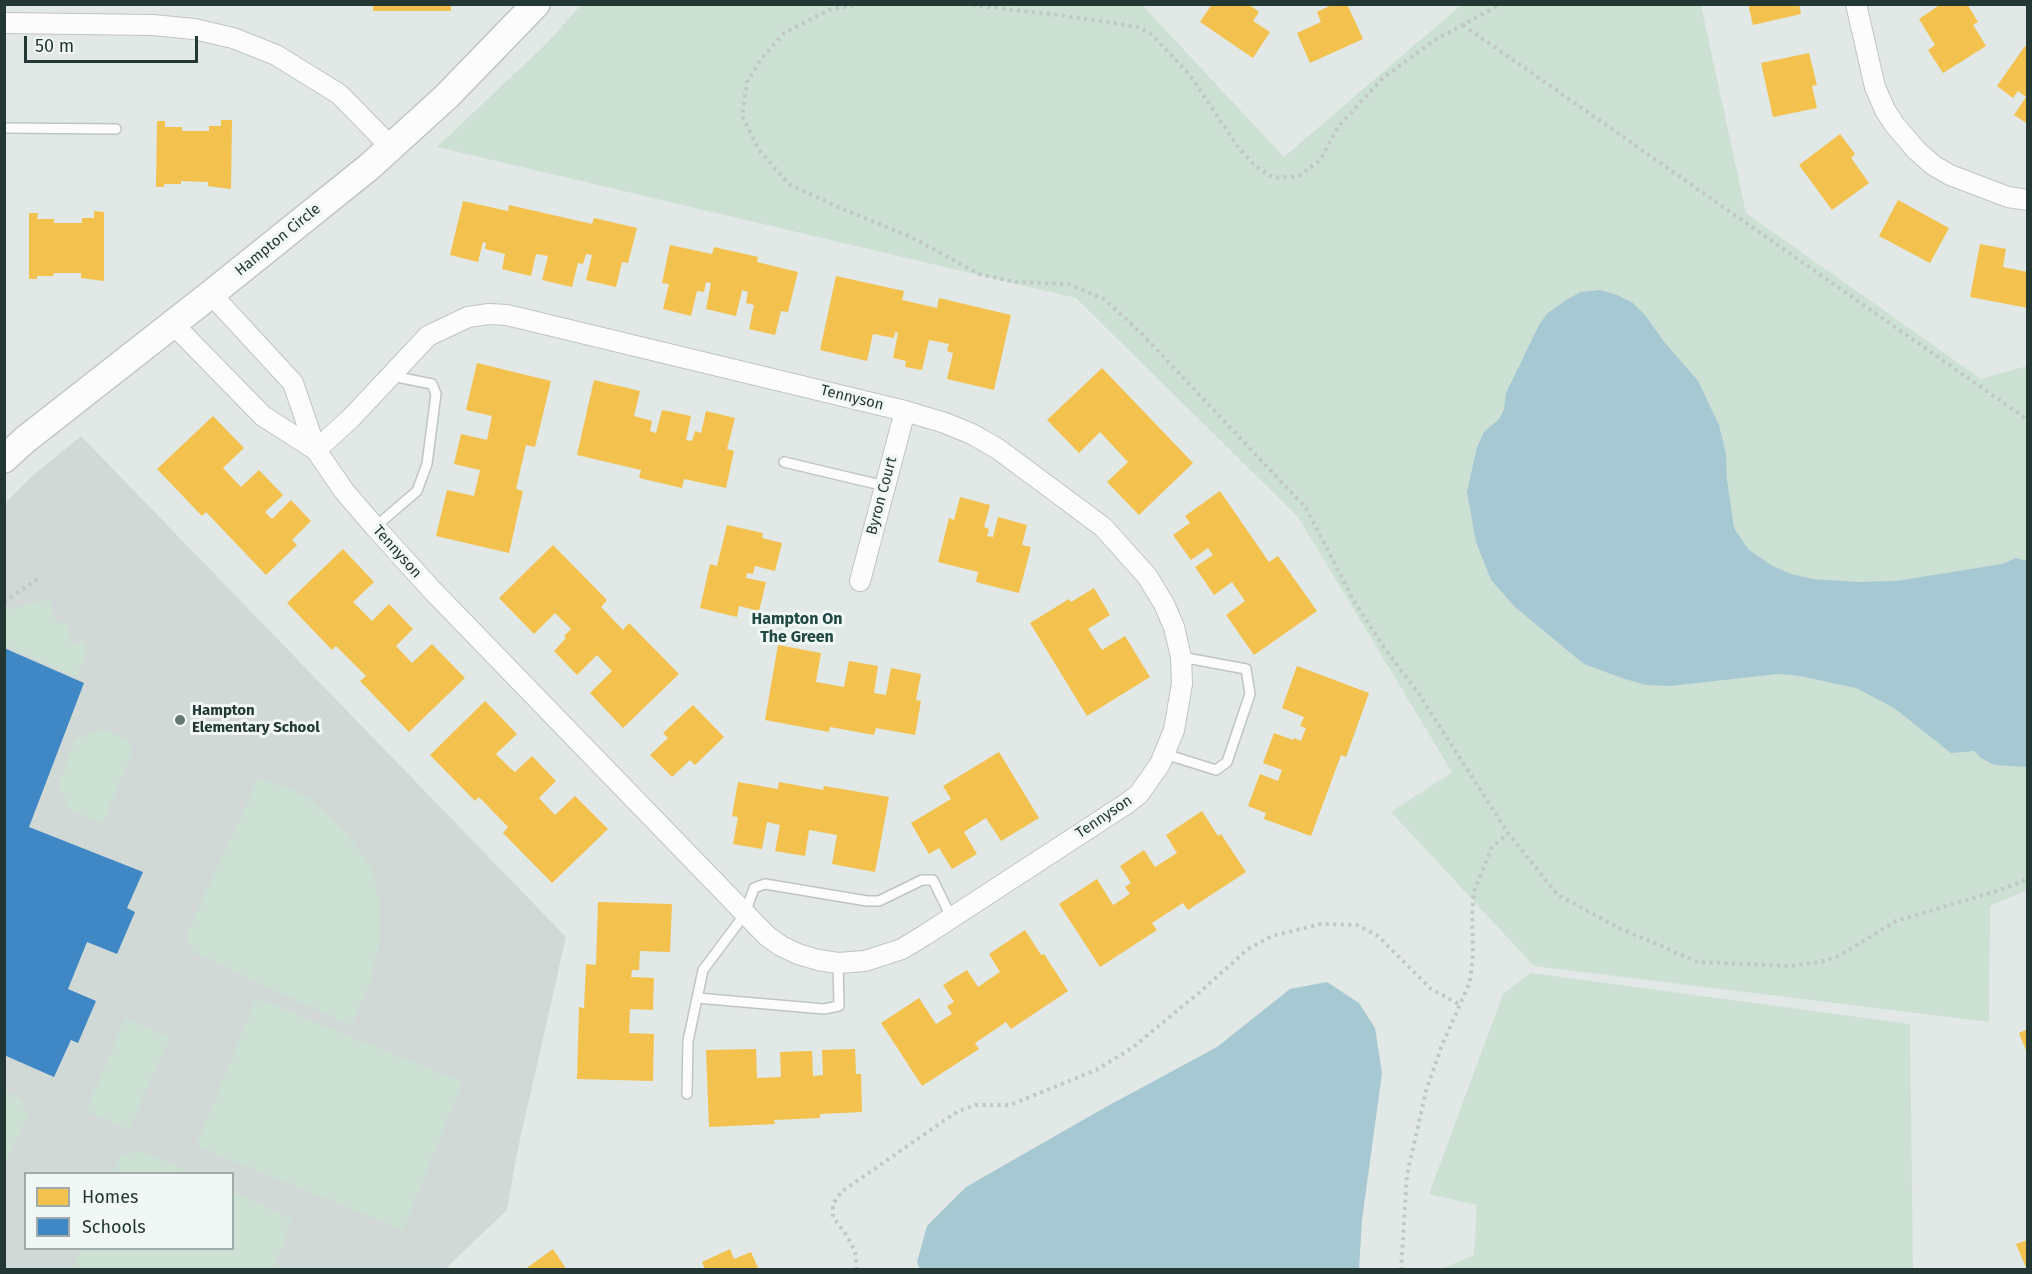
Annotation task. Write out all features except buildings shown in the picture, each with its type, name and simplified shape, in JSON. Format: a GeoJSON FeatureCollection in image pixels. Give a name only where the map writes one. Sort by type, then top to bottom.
{"type":"FeatureCollection","features":[{"type":"Feature","properties":{"kind":"street","name":"Hampton Circle"},"geometry":{"type":"LineString","coordinates":[[4,459],[391,147],[485,59],[536,4]]}},
{"type":"Feature","properties":{"kind":"street"},"geometry":{"type":"LineString","coordinates":[[1856,4],[1875,87],[1889,117],[1916,150],[1933,165],[1950,175],[2008,197],[2028,200]]}},
{"type":"Feature","properties":{"kind":"street"},"geometry":{"type":"LineString","coordinates":[[4,23],[153,26],[194,30],[233,38],[276,55],[339,94],[391,147]]}},
{"type":"Feature","properties":{"kind":"street","name":"Tennyson"},"geometry":{"type":"LineString","coordinates":[[211,294],[293,383],[316,450],[344,491],[375,527],[431,589],[745,914],[767,936],[781,946],[818,960],[838,963],[865,961],[902,949],[1126,804],[1149,782],[1165,754],[1174,730],[1182,684],[1181,657],[1174,627],[1164,604],[1146,576],[1103,527],[998,449],[972,434],[945,423],[905,411],[507,315],[489,314],[468,317],[428,336],[351,418],[316,450]]}},
{"type":"Feature","properties":{"kind":"street","name":"Tennyson"},"geometry":{"type":"LineString","coordinates":[[173,324],[263,416],[316,450]]}},
{"type":"Feature","properties":{"kind":"street","name":"Byron Court"},"geometry":{"type":"LineString","coordinates":[[860,581],[905,411]]}},
{"type":"Feature","properties":{"kind":"lane"},"geometry":{"type":"LineString","coordinates":[[4,128],[116,129]]}},
{"type":"Feature","properties":{"kind":"lane"},"geometry":{"type":"LineString","coordinates":[[375,527],[417,491],[427,464],[436,394],[432,384],[392,376]]}},
{"type":"Feature","properties":{"kind":"lane"},"geometry":{"type":"LineString","coordinates":[[784,462],[885,486]]}},
{"type":"Feature","properties":{"kind":"lane"},"geometry":{"type":"LineString","coordinates":[[1165,754],[1216,770],[1227,762],[1250,694],[1246,669],[1181,657]]}},
{"type":"Feature","properties":{"kind":"lane"},"geometry":{"type":"LineString","coordinates":[[687,1094],[688,1041],[703,970],[745,914],[754,888],[765,884],[867,901],[879,900],[922,879],[933,880],[951,917]]}},
{"type":"Feature","properties":{"kind":"lane"},"geometry":{"type":"LineString","coordinates":[[697,998],[824,1009],[839,1006],[838,963]]}},
{"type":"Feature","properties":{"kind":"path"},"geometry":{"type":"LineString","coordinates":[[861,4],[831,9],[784,33],[762,58],[747,82],[742,116],[759,150],[789,184],[911,237],[979,274],[1015,282],[1068,284],[1104,299],[1143,336],[1306,508],[1354,602],[1417,691],[1508,833],[1558,896],[1617,927],[1698,962],[1791,966],[1820,962],[1839,956],[1896,921],[1997,891],[2028,879]]}},
{"type":"Feature","properties":{"kind":"path"},"geometry":{"type":"LineString","coordinates":[[965,4],[1138,27],[1151,34],[1189,74],[1238,147],[1255,166],[1274,178],[1299,176],[1320,160],[1338,127],[1383,78],[1433,41],[1501,4]]}},
{"type":"Feature","properties":{"kind":"path"},"geometry":{"type":"LineString","coordinates":[[1463,25],[2028,420]]}},
{"type":"Feature","properties":{"kind":"path"},"geometry":{"type":"LineString","coordinates":[[4,602],[39,577]]}},
{"type":"Feature","properties":{"kind":"path"},"geometry":{"type":"LineString","coordinates":[[1401,1269],[1407,1175],[1426,1091],[1442,1045],[1470,982],[1474,891],[1492,847],[1508,833]]}},
{"type":"Feature","properties":{"kind":"path"},"geometry":{"type":"LineString","coordinates":[[857,1269],[855,1251],[833,1216],[833,1204],[841,1192],[958,1111],[976,1105],[1010,1105],[1096,1070],[1132,1047],[1248,949],[1272,936],[1321,924],[1357,925],[1378,936],[1431,989],[1459,1004]]}},
{"type":"Feature","properties":{"kind":"shaded area","name":"Hampton Elementary School"},"geometry":{"type":"Polygon","coordinates":[[[81,436],[566,937],[517,1153],[507,1210],[445,1269],[5,1270],[5,503],[30,478],[81,436]]]}},
{"type":"Feature","properties":{"kind":"green space"},"geometry":{"type":"Polygon","coordinates":[[[581,5],[1142,5],[1284,157],[1461,5],[1701,5],[1746,213],[1981,379],[2027,366],[2027,890],[1990,906],[1989,1022],[1534,966],[1391,812],[1452,772],[1298,517],[1076,298],[437,147],[547,43],[581,5]]]}},
{"type":"Feature","properties":{"kind":"green space"},"geometry":{"type":"Polygon","coordinates":[[[49,598],[56,624],[67,620],[72,644],[84,642],[87,656],[76,677],[5,646],[5,611],[49,598]]]}},
{"type":"Feature","properties":{"kind":"green space"},"geometry":{"type":"Polygon","coordinates":[[[103,729],[127,739],[132,751],[103,823],[68,809],[58,784],[76,739],[103,729]]]}},
{"type":"Feature","properties":{"kind":"green space"},"geometry":{"type":"Polygon","coordinates":[[[258,779],[286,787],[310,799],[348,835],[373,871],[379,900],[379,944],[371,980],[351,1026],[193,952],[186,935],[258,779]]]}},
{"type":"Feature","properties":{"kind":"green space"},"geometry":{"type":"Polygon","coordinates":[[[1531,973],[1910,1024],[1913,1269],[1441,1269],[1474,1255],[1477,1205],[1429,1194],[1503,994],[1531,973]]]}},
{"type":"Feature","properties":{"kind":"green space"},"geometry":{"type":"Polygon","coordinates":[[[256,998],[462,1082],[403,1230],[196,1146],[256,998]]]}},
{"type":"Feature","properties":{"kind":"green space"},"geometry":{"type":"Polygon","coordinates":[[[125,1019],[170,1037],[129,1129],[86,1111],[125,1019]]]}},
{"type":"Feature","properties":{"kind":"green space"},"geometry":{"type":"Polygon","coordinates":[[[5,1091],[21,1099],[28,1115],[5,1160],[5,1091]]]}},
{"type":"Feature","properties":{"kind":"green space"},"geometry":{"type":"Polygon","coordinates":[[[139,1150],[189,1172],[113,1172],[121,1156],[139,1150]]]}},
{"type":"Feature","properties":{"kind":"green space"},"geometry":{"type":"Polygon","coordinates":[[[234,1192],[291,1218],[281,1252],[271,1269],[73,1269],[82,1250],[234,1250],[234,1192]]]}},
{"type":"Feature","properties":{"kind":"water"},"geometry":{"type":"Polygon","coordinates":[[[1600,290],[1633,303],[1698,381],[1719,425],[1726,454],[1727,480],[1734,528],[1749,550],[1771,565],[1791,574],[1813,579],[1857,582],[1896,581],[2002,564],[2016,558],[2027,561],[2027,767],[1994,765],[1974,751],[1951,753],[1894,708],[1856,688],[1794,675],[1777,674],[1671,686],[1645,685],[1619,677],[1584,664],[1515,607],[1491,580],[1476,542],[1467,492],[1477,447],[1484,432],[1499,419],[1504,409],[1506,393],[1540,323],[1548,313],[1566,300],[1581,292],[1600,290]]]}},
{"type":"Feature","properties":{"kind":"water"},"geometry":{"type":"Polygon","coordinates":[[[1327,982],[1359,1003],[1375,1028],[1382,1073],[1362,1220],[1359,1269],[920,1269],[917,1262],[927,1226],[966,1187],[1217,1047],[1290,989],[1327,982]]]}},
{"type":"Feature","properties":{"kind":"place","name":"Hampton Elementary School"},"geometry":{"type":"Point","coordinates":[180,720]}},
{"type":"Feature","properties":{"kind":"district","name":"Hampton On The Green"},"geometry":{"type":"Point","coordinates":[797,629]}}]}
